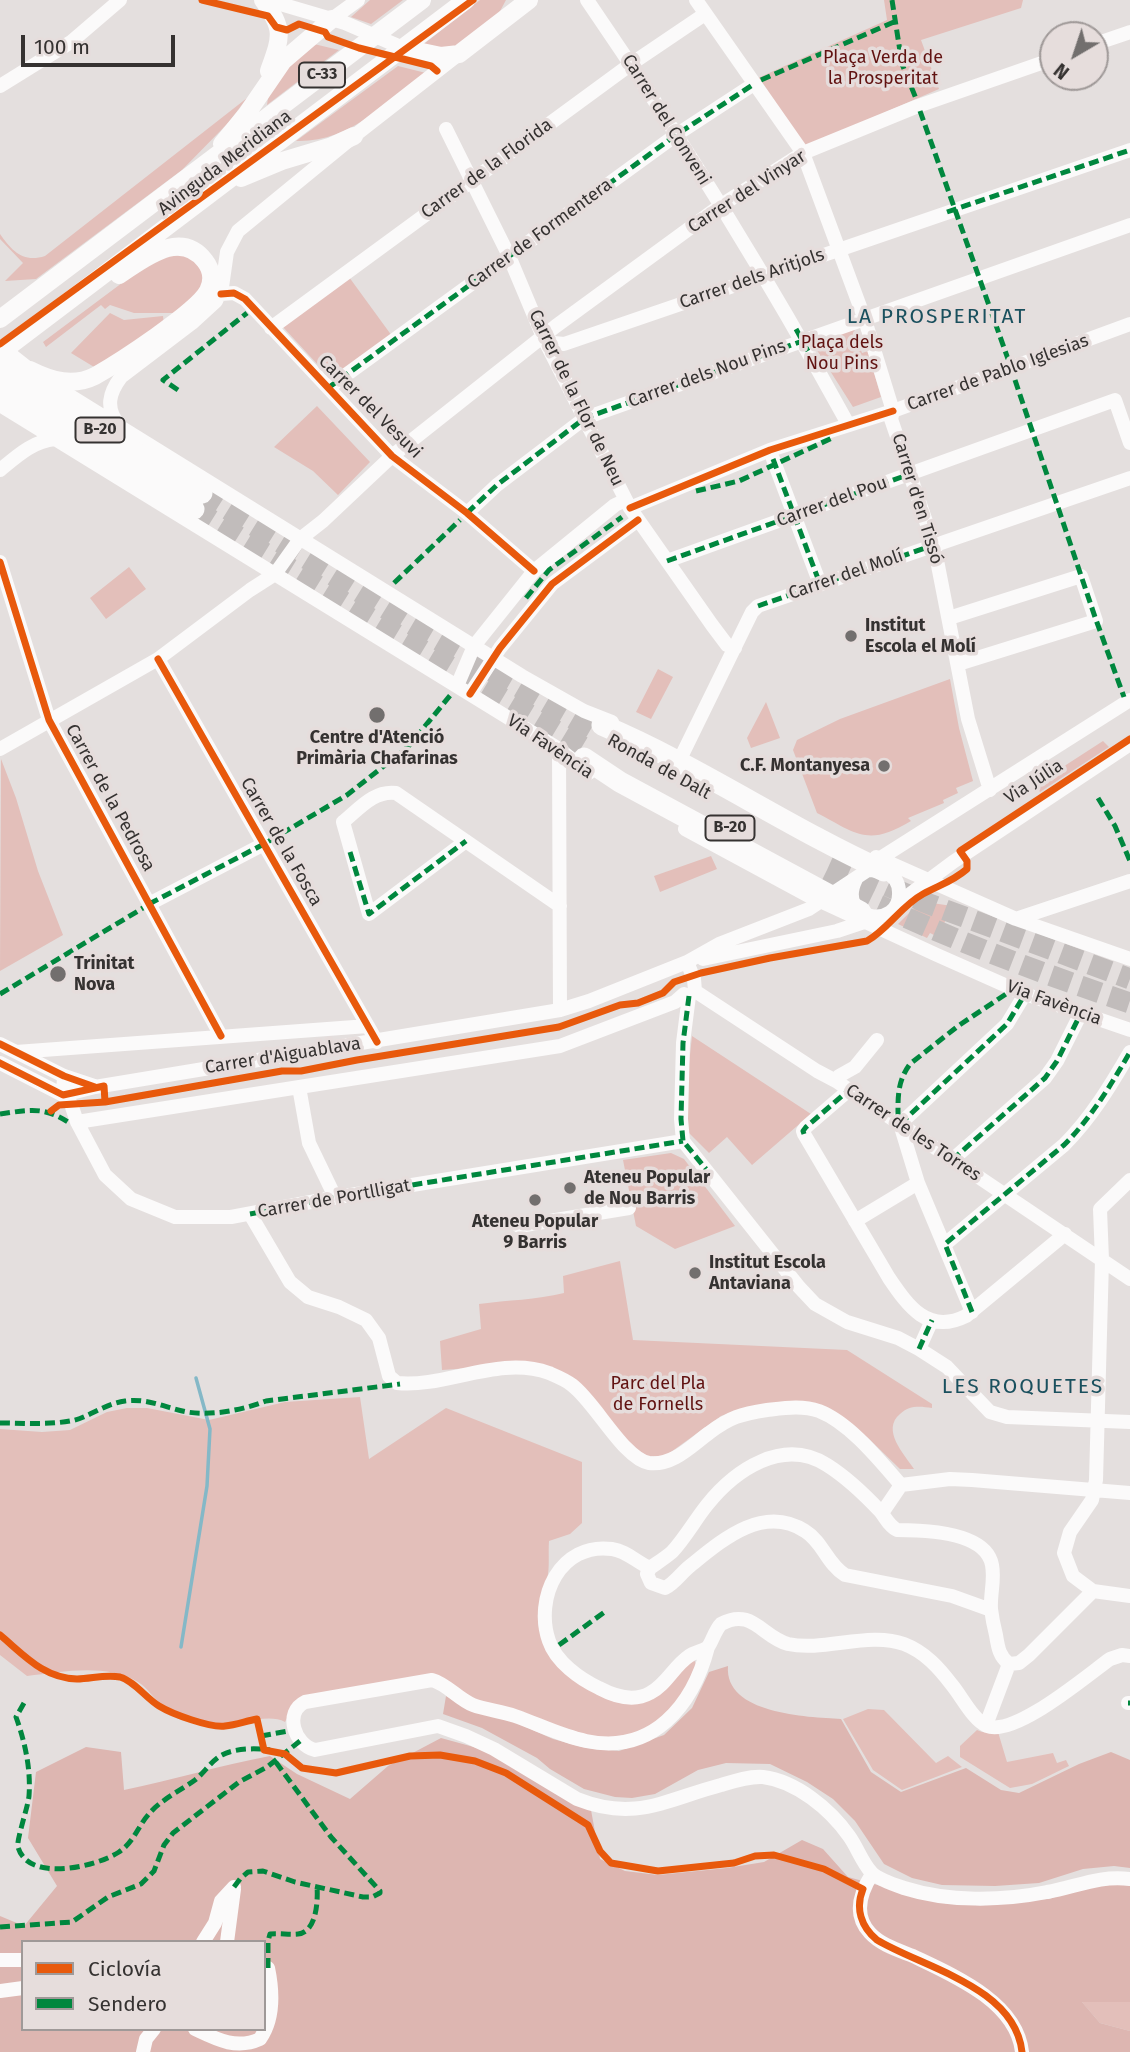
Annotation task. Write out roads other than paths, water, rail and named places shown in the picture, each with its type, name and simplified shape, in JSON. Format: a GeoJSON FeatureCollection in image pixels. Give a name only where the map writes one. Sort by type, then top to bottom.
{"type":"FeatureCollection","features":[{"type":"Feature","properties":{"kind":"highway","name":"B-20"},"geometry":{"type":"LineString","coordinates":[[0,363],[198,501],[38,414],[0,387]]}},
{"type":"Feature","properties":{"kind":"highway","name":"Ronda de Dalt"},"geometry":{"type":"LineString","coordinates":[[868,921],[826,884],[593,741],[643,743],[826,843],[878,868]]}},
{"type":"Feature","properties":{"kind":"main road"},"geometry":{"type":"LineString","coordinates":[[258,97],[270,69],[280,33],[276,19],[265,0]]}},
{"type":"Feature","properties":{"kind":"main road","name":"Avinguda Meridiana"},"geometry":{"type":"LineString","coordinates":[[6,315],[422,0]]}},
{"type":"Feature","properties":{"kind":"main road","name":"Avinguda Meridiana"},"geometry":{"type":"LineString","coordinates":[[0,353],[466,0]]}},
{"type":"Feature","properties":{"kind":"main road"},"geometry":{"type":"LineString","coordinates":[[491,30],[509,0]]}},
{"type":"Feature","properties":{"kind":"main road"},"geometry":{"type":"LineString","coordinates":[[403,48],[441,56],[458,54],[529,0]]}},
{"type":"Feature","properties":{"kind":"main road"},"geometry":{"type":"LineString","coordinates":[[196,173],[237,127],[283,61],[339,14]]}},
{"type":"Feature","properties":{"kind":"main road"},"geometry":{"type":"LineString","coordinates":[[215,189],[282,160],[332,146],[354,136]]}},
{"type":"Feature","properties":{"kind":"main road"},"geometry":{"type":"LineString","coordinates":[[30,370],[68,383],[80,383],[95,376],[194,308],[207,292],[211,282],[210,271],[199,255],[190,249],[172,246],[162,248],[52,314]]}},
{"type":"Feature","properties":{"kind":"street"},"geometry":{"type":"LineString","coordinates":[[0,86],[71,42],[120,0]]}},
{"type":"Feature","properties":{"kind":"street"},"geometry":{"type":"LineString","coordinates":[[265,0],[339,14],[374,35],[403,48]]}},
{"type":"Feature","properties":{"kind":"street"},"geometry":{"type":"LineString","coordinates":[[339,14],[358,0]]}},
{"type":"Feature","properties":{"kind":"street","name":"Carrer del Conveni"},"geometry":{"type":"LineString","coordinates":[[587,0],[631,64],[765,275],[848,424]]}},
{"type":"Feature","properties":{"kind":"street","name":"Carrer d'en Tissó"},"geometry":{"type":"LineString","coordinates":[[696,0],[803,153],[864,320],[893,411],[891,419],[934,545],[968,719],[990,790]]}},
{"type":"Feature","properties":{"kind":"street","name":"Carrer de la Florida"},"geometry":{"type":"LineString","coordinates":[[271,328],[631,64],[705,14]]}},
{"type":"Feature","properties":{"kind":"street"},"geometry":{"type":"LineString","coordinates":[[1109,39],[1130,32]]}},
{"type":"Feature","properties":{"kind":"street"},"geometry":{"type":"LineString","coordinates":[[123,428],[110,411],[109,401],[113,387],[121,377],[208,310],[221,294],[227,252],[238,231],[458,54]]}},
{"type":"Feature","properties":{"kind":"street","name":"Carrer del Vinyar"},"geometry":{"type":"LineString","coordinates":[[275,574],[300,539],[316,528],[392,456],[543,337],[720,206],[803,153],[918,106],[1039,64]]}},
{"type":"Feature","properties":{"kind":"street","name":"Carrer de Formentera"},"geometry":{"type":"LineString","coordinates":[[328,388],[676,135],[754,84]]}},
{"type":"Feature","properties":{"kind":"street","name":"Carrer de la Flor de Neu"},"geometry":{"type":"LineString","coordinates":[[446,129],[509,256],[543,337],[632,510],[712,625],[727,645],[735,648]]}},
{"type":"Feature","properties":{"kind":"street","name":"Carrer dels Aritjols"},"geometry":{"type":"LineString","coordinates":[[543,337],[554,343],[564,344],[1130,150]]}},
{"type":"Feature","properties":{"kind":"street","name":"Carrer dels Nou Pins"},"geometry":{"type":"LineString","coordinates":[[467,513],[496,485],[585,418],[1130,225]]}},
{"type":"Feature","properties":{"kind":"street","name":"Carrer del Vesuvi"},"geometry":{"type":"LineString","coordinates":[[221,294],[240,296],[392,456],[467,513],[534,571]]}},
{"type":"Feature","properties":{"kind":"street","name":"Carrer de Pablo Iglesias"},"geometry":{"type":"LineString","coordinates":[[464,690],[552,584],[632,510],[769,450],[893,411],[1130,324]]}},
{"type":"Feature","properties":{"kind":"street"},"geometry":{"type":"LineString","coordinates":[[0,346],[30,370],[492,658],[584,711],[683,753],[878,868],[897,883],[900,896],[894,909],[868,921],[853,900],[853,886],[856,879],[878,868],[923,879],[1016,919],[1130,959]]}},
{"type":"Feature","properties":{"kind":"street","name":"Carrer del Pou"},"geometry":{"type":"LineString","coordinates":[[667,561],[1115,400],[1130,443]]}},
{"type":"Feature","properties":{"kind":"street","name":"Via Favència"},"geometry":{"type":"LineString","coordinates":[[0,405],[559,749],[613,789],[778,880],[826,884]]}},
{"type":"Feature","properties":{"kind":"street"},"geometry":{"type":"LineString","coordinates":[[0,470],[25,450],[40,442],[55,439]]}},
{"type":"Feature","properties":{"kind":"street"},"geometry":{"type":"LineString","coordinates":[[773,459],[820,584]]}},
{"type":"Feature","properties":{"kind":"street","name":"Carrer del Molí"},"geometry":{"type":"LineString","coordinates":[[683,753],[752,612],[758,606],[1130,478]]}},
{"type":"Feature","properties":{"kind":"street","name":"Carrer de Pablo Iglesias"},"geometry":{"type":"LineString","coordinates":[[464,690],[474,646],[534,571],[615,505],[632,510]]}},
{"type":"Feature","properties":{"kind":"street","name":"Carrer de la Pedrosa"},"geometry":{"type":"LineString","coordinates":[[0,562],[49,720],[221,1036]]}},
{"type":"Feature","properties":{"kind":"street"},"geometry":{"type":"LineString","coordinates":[[0,750],[158,659],[275,574]]}},
{"type":"Feature","properties":{"kind":"street"},"geometry":{"type":"LineString","coordinates":[[949,618],[1081,576],[1096,621],[958,664]]}},
{"type":"Feature","properties":{"kind":"street","name":"Carrer de la Fosca"},"geometry":{"type":"LineString","coordinates":[[158,659],[264,844],[362,1027],[377,1042]]}},
{"type":"Feature","properties":{"kind":"street","name":"Via Júlia"},"geometry":{"type":"LineString","coordinates":[[878,868],[990,790],[1130,700]]}},
{"type":"Feature","properties":{"kind":"street","name":"Via Júlia"},"geometry":{"type":"LineString","coordinates":[[898,903],[923,879],[953,862],[1130,744]]}},
{"type":"Feature","properties":{"kind":"street"},"geometry":{"type":"LineString","coordinates":[[559,749],[559,1010]]}},
{"type":"Feature","properties":{"kind":"street"},"geometry":{"type":"LineString","coordinates":[[466,841],[369,914],[343,822],[376,795],[386,791],[396,793],[466,841],[560,906]]}},
{"type":"Feature","properties":{"kind":"street"},"geometry":{"type":"LineString","coordinates":[[149,904],[264,844]]}},
{"type":"Feature","properties":{"kind":"street"},"geometry":{"type":"LineString","coordinates":[[953,862],[950,885],[961,896]]}},
{"type":"Feature","properties":{"kind":"street","name":"Carrer d'Aiguablava"},"geometry":{"type":"LineString","coordinates":[[688,962],[719,944],[779,921],[826,884],[856,879]]}},
{"type":"Feature","properties":{"kind":"street"},"geometry":{"type":"LineString","coordinates":[[778,880],[786,888],[790,903],[788,912],[779,921]]}},
{"type":"Feature","properties":{"kind":"street"},"geometry":{"type":"LineString","coordinates":[[1016,919],[1130,881]]}},
{"type":"Feature","properties":{"kind":"street","name":"Via Favència"},"geometry":{"type":"LineString","coordinates":[[868,921],[1025,994],[1130,1030]]}},
{"type":"Feature","properties":{"kind":"street","name":"Carrer d'Aiguablava"},"geometry":{"type":"LineString","coordinates":[[63,1095],[95,1087],[559,1010],[688,962],[868,921]]}},
{"type":"Feature","properties":{"kind":"street"},"geometry":{"type":"LineString","coordinates":[[688,962],[694,979],[689,993],[683,1043],[683,1140],[815,1304],[847,1322],[898,1338],[919,1349],[947,1367],[993,1414],[1007,1417],[1130,1422]]}},
{"type":"Feature","properties":{"kind":"street"},"geometry":{"type":"LineString","coordinates":[[670,969],[689,993]]}},
{"type":"Feature","properties":{"kind":"street","name":"Carrer d'Aiguablava"},"geometry":{"type":"LineString","coordinates":[[78,1122],[559,1046],[670,1004],[689,993]]}},
{"type":"Feature","properties":{"kind":"street","name":"Carrer de les Torres"},"geometry":{"type":"LineString","coordinates":[[689,993],[836,1081],[1130,1279]]}},
{"type":"Feature","properties":{"kind":"street"},"geometry":{"type":"LineString","coordinates":[[972,1311],[918,1182],[900,1124],[1007,1024],[1025,994]]}},
{"type":"Feature","properties":{"kind":"street"},"geometry":{"type":"LineString","coordinates":[[952,1160],[1045,1078],[1057,1062],[1081,1013]]}},
{"type":"Feature","properties":{"kind":"street","name":"Carrer d'Aiguablava"},"geometry":{"type":"LineString","coordinates":[[16,1052],[362,1027],[358,1045]]}},
{"type":"Feature","properties":{"kind":"street"},"geometry":{"type":"LineString","coordinates":[[836,1081],[839,1076],[855,1067],[877,1040]]}},
{"type":"Feature","properties":{"kind":"street","name":"Carrer d'Aiguablava"},"geometry":{"type":"LineString","coordinates":[[0,1044],[64,1076],[95,1087]]}},
{"type":"Feature","properties":{"kind":"street"},"geometry":{"type":"LineString","coordinates":[[945,1244],[1081,1128],[1112,1084],[1130,1052]]}},
{"type":"Feature","properties":{"kind":"street"},"geometry":{"type":"LineString","coordinates":[[0,1063],[63,1095],[64,1076]]}},
{"type":"Feature","properties":{"kind":"street"},"geometry":{"type":"LineString","coordinates":[[299,1087],[309,1143],[335,1197]]}},
{"type":"Feature","properties":{"kind":"street"},"geometry":{"type":"LineString","coordinates":[[849,1090],[803,1131],[897,1290],[912,1308],[928,1319],[944,1322],[957,1320],[972,1311],[1065,1234]]}},
{"type":"Feature","properties":{"kind":"street","name":"Carrer de Portlligat"},"geometry":{"type":"LineString","coordinates":[[63,1095],[71,1104],[105,1175],[131,1199],[175,1217],[231,1217],[335,1197],[683,1140]]}},
{"type":"Feature","properties":{"kind":"street"},"geometry":{"type":"LineString","coordinates":[[1130,1180],[1100,1209],[1102,1260],[1094,1490],[1092,1500],[1070,1532],[1064,1553],[1073,1576],[1093,1591],[1130,1596]]}},
{"type":"Feature","properties":{"kind":"street"},"geometry":{"type":"LineString","coordinates":[[855,1220],[918,1182]]}},
{"type":"Feature","properties":{"kind":"street"},"geometry":{"type":"LineString","coordinates":[[519,1226],[629,1208]]}},
{"type":"Feature","properties":{"kind":"street"},"geometry":{"type":"LineString","coordinates":[[250,1214],[290,1282],[309,1297],[366,1320],[379,1338],[391,1379],[400,1384],[492,1370],[522,1368],[547,1372],[571,1384],[589,1401],[633,1455],[645,1462],[660,1464],[689,1448],[738,1414],[789,1407],[819,1411],[873,1452],[901,1485]]}},
{"type":"Feature","properties":{"kind":"street"},"geometry":{"type":"LineString","coordinates":[[919,1349],[928,1319]]}},
{"type":"Feature","properties":{"kind":"street"},"geometry":{"type":"LineString","coordinates":[[991,1610],[952,1596],[845,1575],[836,1568],[820,1543],[809,1533],[780,1521],[756,1522],[742,1529],[689,1567],[666,1588],[651,1583],[647,1574],[650,1568],[677,1545],[721,1489],[745,1470],[775,1456],[793,1455],[824,1463],[882,1513],[888,1525],[897,1530],[960,1537],[973,1541],[987,1552],[993,1573],[991,1610],[1000,1655],[1009,1664]]}},
{"type":"Feature","properties":{"kind":"street"},"geometry":{"type":"LineString","coordinates":[[882,1513],[901,1485],[950,1479],[1005,1481],[1130,1493]]}},
{"type":"Feature","properties":{"kind":"street"},"geometry":{"type":"LineString","coordinates":[[650,1568],[622,1552],[611,1549],[581,1553],[556,1575],[546,1596],[545,1624],[549,1643],[560,1660],[576,1674],[604,1691],[628,1698],[651,1693],[690,1655],[708,1647]]}},
{"type":"Feature","properties":{"kind":"street"},"geometry":{"type":"LineString","coordinates":[[1009,1664],[1019,1663],[1029,1655],[1093,1591]]}},
{"type":"Feature","properties":{"kind":"street"},"geometry":{"type":"LineString","coordinates":[[1130,1656],[1110,1658],[1034,1713],[1002,1727],[986,1725],[937,1666],[922,1653],[904,1644],[887,1640],[791,1644],[774,1638],[755,1623],[741,1618],[721,1623],[687,1698],[675,1713],[654,1731],[626,1741],[596,1742],[559,1733],[512,1714],[472,1705],[432,1680],[305,1702],[298,1705],[293,1720],[300,1741],[315,1750],[438,1726],[494,1749],[577,1799],[620,1810],[649,1808],[732,1782],[766,1778],[804,1794],[828,1812],[850,1837],[872,1874],[903,1888],[948,1898],[1037,1894],[1098,1878],[1130,1879]]}},
{"type":"Feature","properties":{"kind":"street"},"geometry":{"type":"LineString","coordinates":[[690,1655],[696,1656],[702,1666]]}},
{"type":"Feature","properties":{"kind":"street"},"geometry":{"type":"LineString","coordinates":[[986,1725],[1009,1664]]}},
{"type":"Feature","properties":{"kind":"street"},"geometry":{"type":"LineString","coordinates":[[872,1874],[859,1903],[861,1917],[871,1935],[883,1944],[949,1973],[982,1994],[1011,2020],[1019,2034],[1022,2052]]}},
{"type":"Feature","properties":{"kind":"street"},"geometry":{"type":"LineString","coordinates":[[204,1940],[215,1923],[221,1901],[234,1887],[227,1940]]}},
{"type":"Feature","properties":{"kind":"street"},"geometry":{"type":"LineString","coordinates":[[0,1959],[21,1960]]}},
{"type":"Feature","properties":{"kind":"street"},"geometry":{"type":"LineString","coordinates":[[266,2026],[272,2000],[268,1968]]}},
{"type":"Feature","properties":{"kind":"street"},"geometry":{"type":"LineString","coordinates":[[0,1991],[21,1988]]}},
{"type":"Feature","properties":{"kind":"street"},"geometry":{"type":"LineString","coordinates":[[143,2052],[146,2039],[152,2031]]}},
{"type":"Feature","properties":{"kind":"street"},"geometry":{"type":"LineString","coordinates":[[200,2031],[231,2044],[247,2044],[260,2039],[264,2031]]}},
{"type":"Feature","properties":{"kind":"waterway"},"geometry":{"type":"LineString","coordinates":[[181,1647],[207,1486],[210,1429],[196,1378]]}},
{"type":"Feature","properties":{"kind":"tunnel"},"geometry":{"type":"LineString","coordinates":[[202,493],[404,620],[598,733]]}},
{"type":"Feature","properties":{"kind":"tunnel"},"geometry":{"type":"LineString","coordinates":[[194,509],[588,750]]}},
{"type":"Feature","properties":{"kind":"tunnel"},"geometry":{"type":"LineString","coordinates":[[831,861],[924,902],[1130,979]]}},
{"type":"Feature","properties":{"kind":"tunnel"},"geometry":{"type":"LineString","coordinates":[[823,878],[974,946],[1130,1003]]}},
{"type":"Feature","properties":{"kind":"place","name":"Institut Escola el Molí"},"geometry":{"type":"Point","coordinates":[851,636]}},
{"type":"Feature","properties":{"kind":"place","name":"Centre d'Atenció Primària Chafarinas"},"geometry":{"type":"Point","coordinates":[377,715]}},
{"type":"Feature","properties":{"kind":"place","name":"C.F. Montanyesa"},"geometry":{"type":"Point","coordinates":[884,766]}},
{"type":"Feature","properties":{"kind":"place","name":"Trinitat Nova"},"geometry":{"type":"Point","coordinates":[58,974]}},
{"type":"Feature","properties":{"kind":"place","name":"Ateneu Popular de Nou Barris"},"geometry":{"type":"Point","coordinates":[570,1188]}},
{"type":"Feature","properties":{"kind":"place","name":"Ateneu Popular 9 Barris"},"geometry":{"type":"Point","coordinates":[535,1200]}},
{"type":"Feature","properties":{"kind":"place","name":"Institut Escola Antaviana"},"geometry":{"type":"Point","coordinates":[695,1273]}},
{"type":"Feature","properties":{"kind":"district","name":"LA PROSPERITAT"},"geometry":{"type":"Point","coordinates":[937,317]}},
{"type":"Feature","properties":{"kind":"district","name":"LES ROQUETES"},"geometry":{"type":"Point","coordinates":[1023,1387]}},
{"type":"Feature","properties":{"kind":"park label","name":"Plaça Verda de la Prosperitat"},"geometry":{"type":"Point","coordinates":[883,68]}},
{"type":"Feature","properties":{"kind":"park label","name":"Plaça dels Nou Pins"},"geometry":{"type":"Point","coordinates":[842,353]}},
{"type":"Feature","properties":{"kind":"park label","name":"Parc del Pla de Fornells"},"geometry":{"type":"Point","coordinates":[658,1394]}}]}
